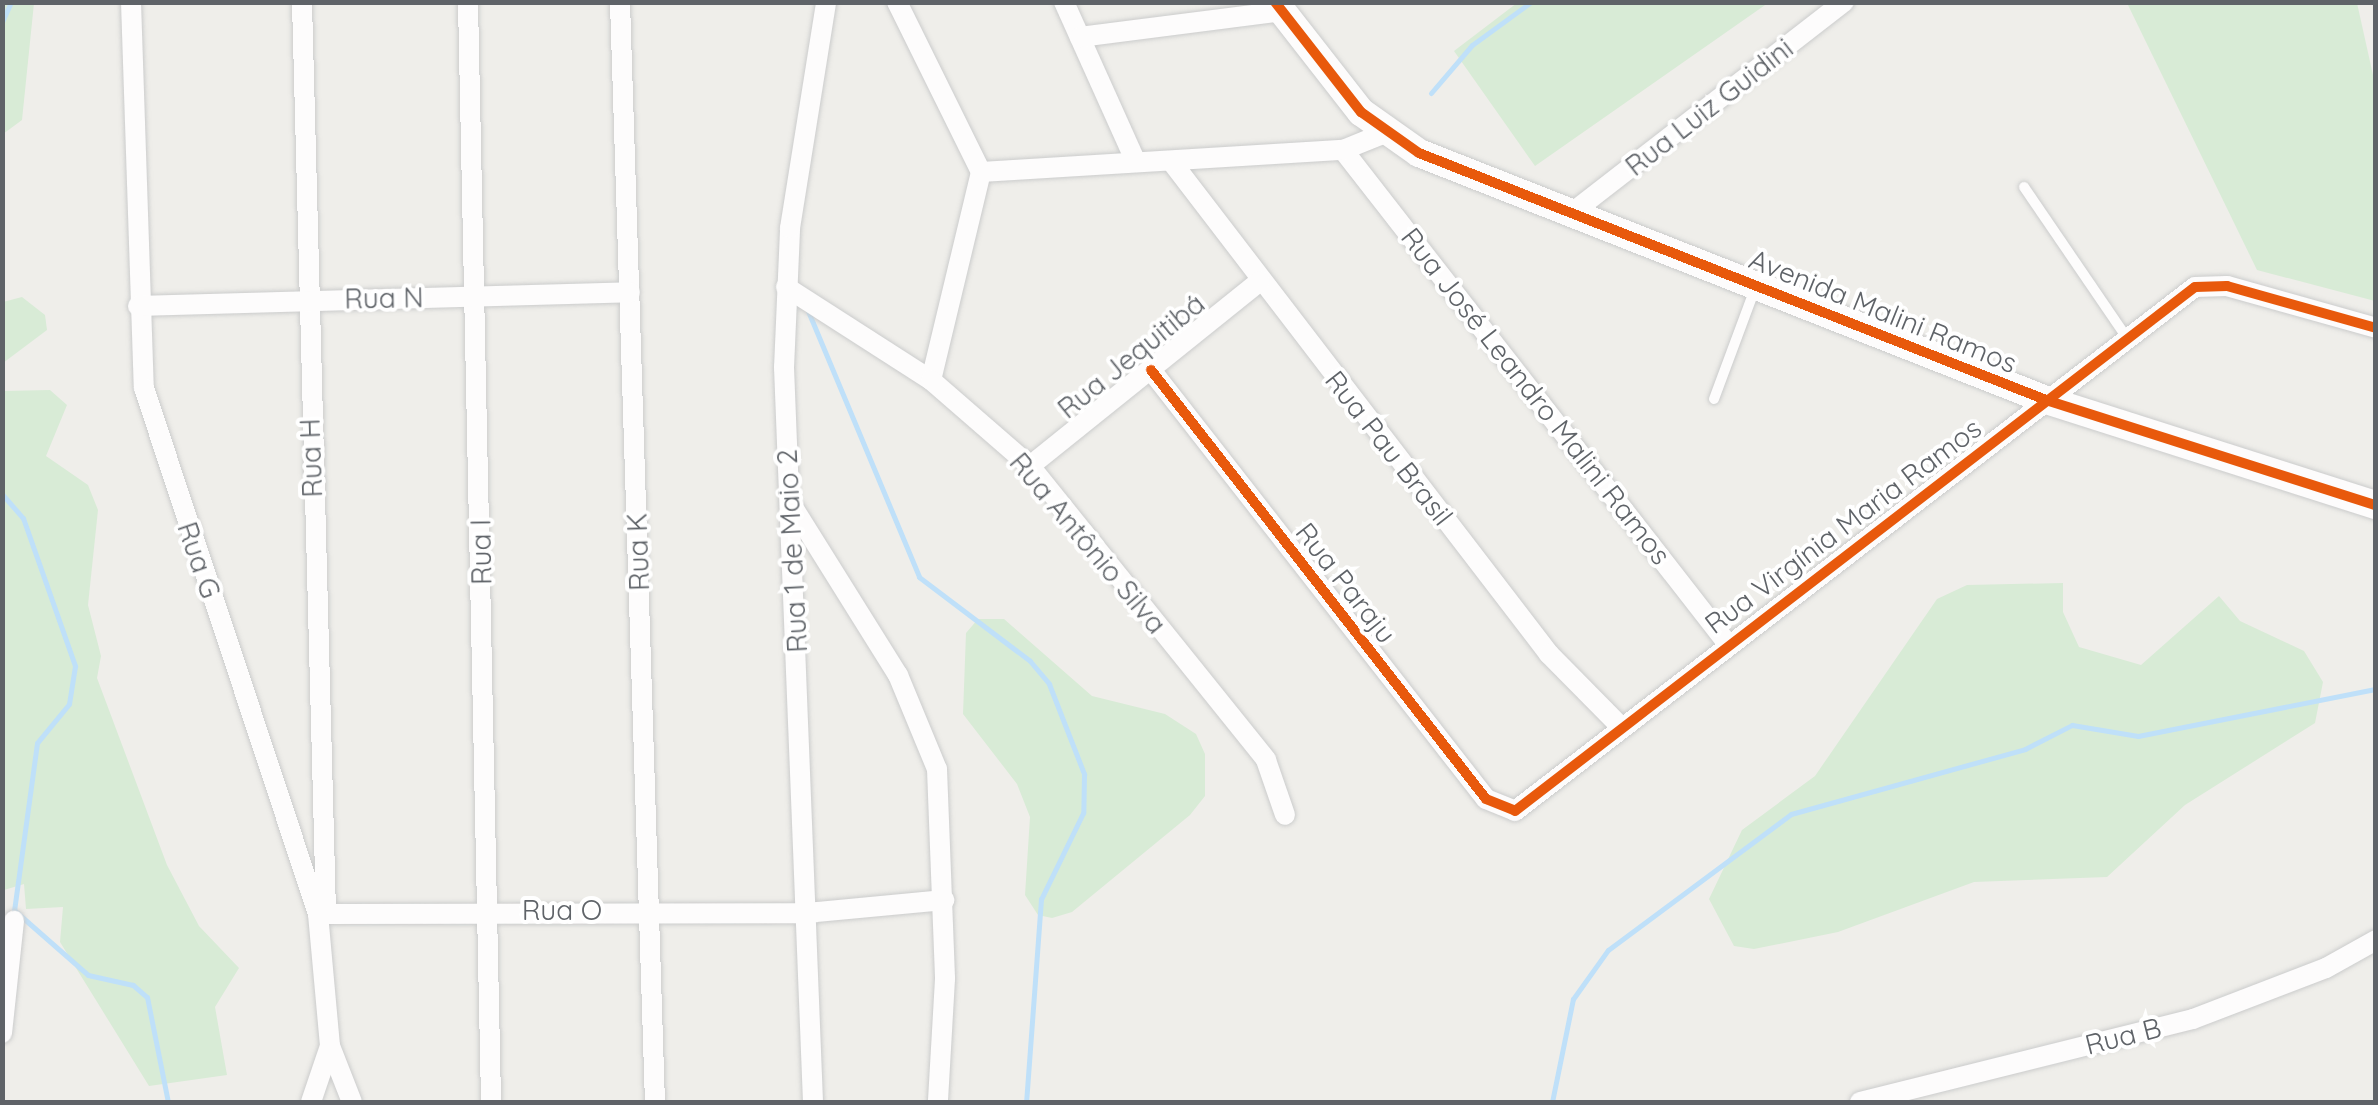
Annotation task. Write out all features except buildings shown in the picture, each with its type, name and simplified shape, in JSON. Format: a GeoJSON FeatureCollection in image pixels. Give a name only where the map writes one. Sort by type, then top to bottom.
{"type":"FeatureCollection","features":[{"type":"Feature","properties":{"kind":"street","name":"Rua G"},"geometry":{"type":"LineString","coordinates":[[131,2],[138,306],[144,388],[153,424],[322,914],[330,1046],[352,1102]]}},
{"type":"Feature","properties":{"kind":"street","name":"Rua H"},"geometry":{"type":"LineString","coordinates":[[302,2],[322,914]]}},
{"type":"Feature","properties":{"kind":"street","name":"Rua I"},"geometry":{"type":"LineString","coordinates":[[468,2],[491,1102]]}},
{"type":"Feature","properties":{"kind":"street","name":"Rua K"},"geometry":{"type":"LineString","coordinates":[[620,2],[655,1102]]}},
{"type":"Feature","properties":{"kind":"street","name":"Rua 1 de Maio 2"},"geometry":{"type":"LineString","coordinates":[[813,1102],[790,502],[786,286],[826,2]]}},
{"type":"Feature","properties":{"kind":"street"},"geometry":{"type":"LineString","coordinates":[[897,2],[981,172],[930,380]]}},
{"type":"Feature","properties":{"kind":"street"},"geometry":{"type":"LineString","coordinates":[[1064,2],[1134,158]]}},
{"type":"Feature","properties":{"kind":"street","name":"Rua Luiz Guidini"},"geometry":{"type":"LineString","coordinates":[[1573,212],[1844,2]]}},
{"type":"Feature","properties":{"kind":"street"},"geometry":{"type":"LineString","coordinates":[[1080,37],[1279,7]]}},
{"type":"Feature","properties":{"kind":"street","name":"Avenida Malini Ramos"},"geometry":{"type":"LineString","coordinates":[[1279,7],[1339,88],[1385,133],[1419,153],[2046,400],[2376,505]]}},
{"type":"Feature","properties":{"kind":"street"},"geometry":{"type":"LineString","coordinates":[[981,172],[1134,158],[1171,161],[1344,150],[1385,133]]}},
{"type":"Feature","properties":{"kind":"street","name":"Rua José Leandro Malini Ramos"},"geometry":{"type":"LineString","coordinates":[[1344,150],[1728,642]]}},
{"type":"Feature","properties":{"kind":"street","name":"Rua Pau Brasil"},"geometry":{"type":"LineString","coordinates":[[1171,161],[1549,654],[1619,725]]}},
{"type":"Feature","properties":{"kind":"street","name":"Rua Jequitibá"},"geometry":{"type":"LineString","coordinates":[[1030,466],[1260,281]]}},
{"type":"Feature","properties":{"kind":"street","name":"Rua Virgínia Maria Ramos"},"geometry":{"type":"LineString","coordinates":[[1515,811],[1619,725],[2203,283],[2376,328]]}},
{"type":"Feature","properties":{"kind":"street","name":"Rua Antônio Silva"},"geometry":{"type":"LineString","coordinates":[[786,286],[930,380],[1030,466],[1266,760],[1284,815]]}},
{"type":"Feature","properties":{"kind":"street","name":"Rua N"},"geometry":{"type":"LineString","coordinates":[[138,306],[630,292]]}},
{"type":"Feature","properties":{"kind":"street","name":"Rua Paraju"},"geometry":{"type":"LineString","coordinates":[[1151,370],[1486,799],[1515,811]]}},
{"type":"Feature","properties":{"kind":"street"},"geometry":{"type":"LineString","coordinates":[[790,502],[925,728],[942,812],[945,1052],[938,1102]]}},
{"type":"Feature","properties":{"kind":"street","name":"Rua O"},"geometry":{"type":"LineString","coordinates":[[322,914],[488,910],[808,913],[944,900]]}},
{"type":"Feature","properties":{"kind":"street"},"geometry":{"type":"LineString","coordinates":[[2,1033],[14,921]]}},
{"type":"Feature","properties":{"kind":"street","name":"Rua B"},"geometry":{"type":"LineString","coordinates":[[1860,1102],[2209,1014],[2326,968],[2376,940]]}},
{"type":"Feature","properties":{"kind":"street"},"geometry":{"type":"LineString","coordinates":[[311,1102],[330,1046]]}},
{"type":"Feature","properties":{"kind":"lane"},"geometry":{"type":"LineString","coordinates":[[2024,188],[2128,339]]}},
{"type":"Feature","properties":{"kind":"lane"},"geometry":{"type":"LineString","coordinates":[[1714,399],[1757,285]]}},
{"type":"Feature","properties":{"kind":"green space"},"geometry":{"type":"Polygon","coordinates":[[[3,2],[34,3],[22,120],[3,134],[3,2]]]}},
{"type":"Feature","properties":{"kind":"green space"},"geometry":{"type":"Polygon","coordinates":[[[1517,3],[1768,3],[1535,166],[1454,51],[1517,3]]]}},
{"type":"Feature","properties":{"kind":"green space"},"geometry":{"type":"Polygon","coordinates":[[[2127,3],[2357,3],[2375,84],[2375,301],[2257,270],[2127,3]]]}},
{"type":"Feature","properties":{"kind":"green space"},"geometry":{"type":"Polygon","coordinates":[[[22,297],[45,315],[47,330],[3,363],[3,302],[22,297]]]}},
{"type":"Feature","properties":{"kind":"green space"},"geometry":{"type":"Polygon","coordinates":[[[50,390],[67,405],[46,456],[88,485],[98,510],[88,605],[101,656],[97,678],[167,865],[199,926],[239,968],[215,1007],[227,1075],[149,1086],[60,942],[63,907],[26,909],[24,884],[4,890],[3,391],[50,390]]]}},
{"type":"Feature","properties":{"kind":"green space"},"geometry":{"type":"Polygon","coordinates":[[[2063,583],[2063,612],[2079,647],[2141,665],[2219,596],[2240,621],[2304,651],[2323,682],[2315,723],[2185,805],[2107,877],[1974,882],[1838,932],[1754,949],[1734,946],[1709,899],[1742,830],[1815,776],[1937,599],[1967,585],[2063,583]]]}},
{"type":"Feature","properties":{"kind":"green space"},"geometry":{"type":"Polygon","coordinates":[[[978,619],[1004,619],[1092,696],[1165,714],[1196,734],[1205,754],[1205,796],[1190,815],[1072,912],[1052,918],[1038,915],[1025,895],[1030,817],[1017,784],[963,714],[966,633],[978,619]]]}},
{"type":"Feature","properties":{"kind":"waterway"},"geometry":{"type":"LineString","coordinates":[[2,22],[11,2]]}},
{"type":"Feature","properties":{"kind":"waterway"},"geometry":{"type":"LineString","coordinates":[[1431,93],[1472,45],[1531,2]]}},
{"type":"Feature","properties":{"kind":"waterway"},"geometry":{"type":"LineString","coordinates":[[808,311],[919,577],[1030,661],[1049,684],[1084,774],[1083,813],[1041,899],[1026,1102]]}},
{"type":"Feature","properties":{"kind":"waterway"},"geometry":{"type":"LineString","coordinates":[[2,494],[23,518],[75,666],[69,704],[37,743],[14,910],[88,975],[133,985],[147,997],[168,1102]]}},
{"type":"Feature","properties":{"kind":"waterway"},"geometry":{"type":"LineString","coordinates":[[1552,1102],[1573,999],[1608,950],[1791,814],[2025,749],[2072,725],[2138,736],[2376,689]]}},
{"type":"Feature","properties":{"kind":"cycle path"},"geometry":{"type":"LineString","coordinates":[[1275,2],[1361,112],[1419,153],[2046,400],[2376,505]]}},
{"type":"Feature","properties":{"kind":"cycle path"},"geometry":{"type":"LineString","coordinates":[[1151,370],[1486,799],[1515,811],[2195,287],[2227,286],[2376,328]]}}]}
